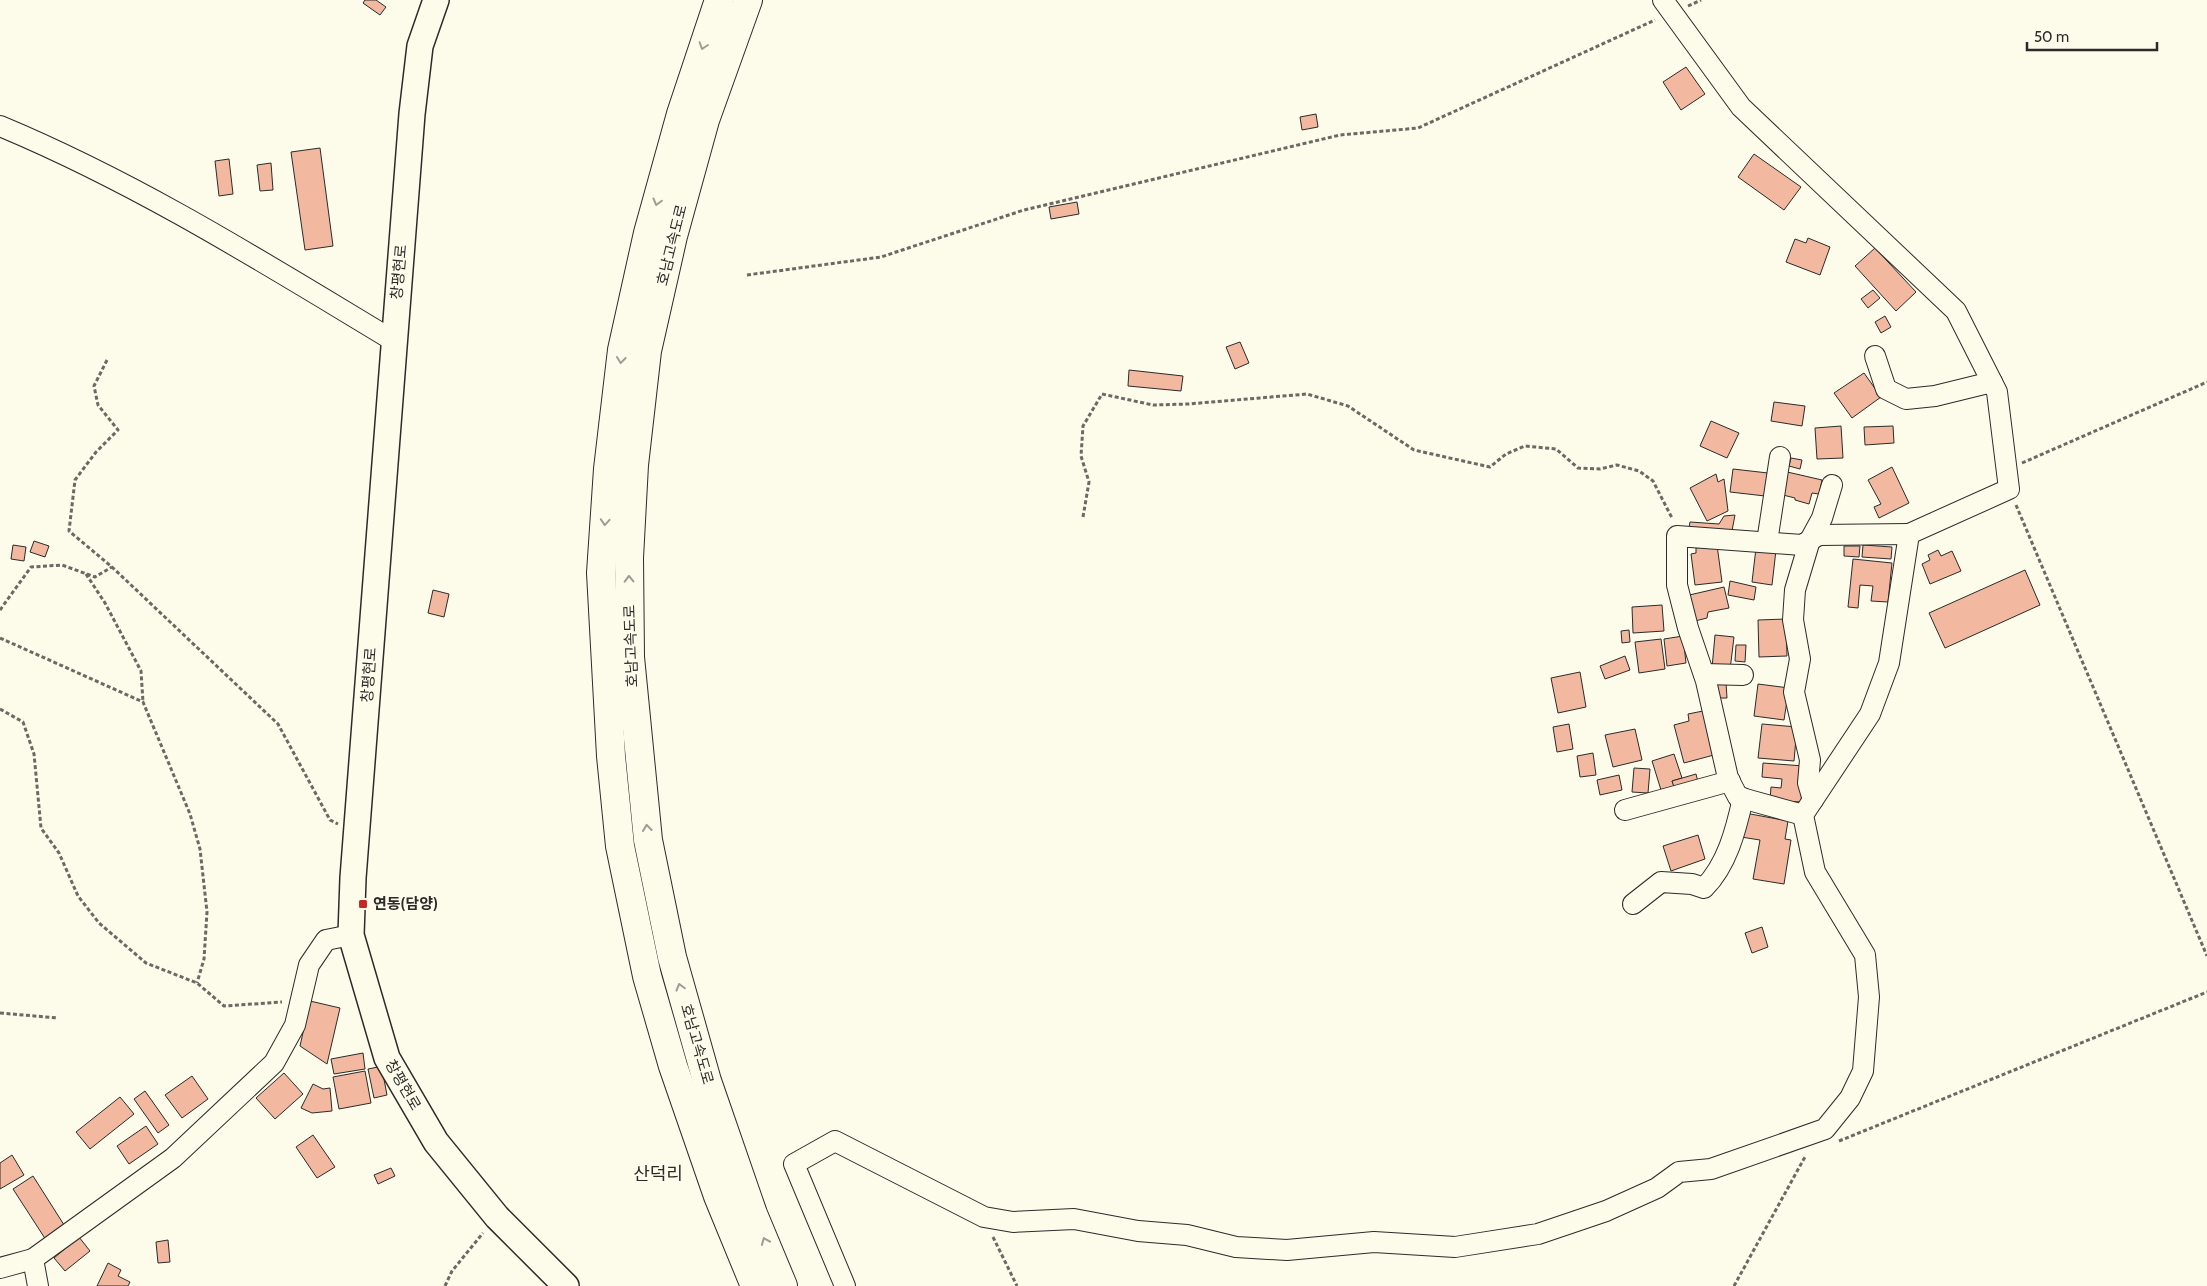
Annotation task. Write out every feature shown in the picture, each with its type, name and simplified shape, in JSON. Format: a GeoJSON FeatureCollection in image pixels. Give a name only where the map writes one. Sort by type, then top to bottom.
{"type":"FeatureCollection","features":[{"type":"Feature","properties":{"kind":"highway","name":"호남고속도로"},"geometry":{"type":"LineString","coordinates":[[719,0],[681,114],[648,233],[622,350],[608,469],[601,573],[611,756],[620,846],[647,976],[680,1085],[718,1196],[755,1286]]}},
{"type":"Feature","properties":{"kind":"highway","name":"호남고속도로"},"geometry":{"type":"LineString","coordinates":[[748,0],[705,120],[673,236],[648,351],[634,465],[630,540],[630,657],[648,840],[672,957],[707,1081],[754,1214],[783,1286]]}},
{"type":"Feature","properties":{"kind":"main road","name":"창평현로"},"geometry":{"type":"LineString","coordinates":[[436,0],[420,46],[417,76],[394,341],[351,934],[387,1058],[436,1142],[497,1217],[566,1286]]}},
{"type":"Feature","properties":{"kind":"street"},"geometry":{"type":"LineString","coordinates":[[1668,6],[1741,107],[1956,311],[1997,392],[2008,480],[1909,534],[1819,535],[1802,545],[1678,536],[1677,585],[1688,628],[1704,674],[1730,781],[1738,797],[1808,807]]}},
{"type":"Feature","properties":{"kind":"street"},"geometry":{"type":"LineString","coordinates":[[0,126],[56,150],[205,227],[394,341]]}},
{"type":"Feature","properties":{"kind":"street"},"geometry":{"type":"LineString","coordinates":[[1875,356],[1886,389],[1906,399],[1935,396],[1992,382]]}},
{"type":"Feature","properties":{"kind":"street"},"geometry":{"type":"LineString","coordinates":[[1767,542],[1780,457]]}},
{"type":"Feature","properties":{"kind":"street"},"geometry":{"type":"LineString","coordinates":[[845,1286],[794,1164],[835,1141],[984,1217],[1013,1222],[1074,1219],[1138,1231],[1187,1235],[1236,1247],[1287,1250],[1374,1242],[1454,1247],[1538,1234],[1606,1211],[1656,1188],[1679,1172],[1711,1169],[1829,1136],[1863,1071],[1869,997],[1865,954],[1815,872],[1808,807],[1810,760],[1794,692],[1800,659],[1793,620],[1795,590],[1810,540],[1822,518],[1832,485]]}},
{"type":"Feature","properties":{"kind":"street"},"geometry":{"type":"LineString","coordinates":[[1808,807],[1870,714],[1889,663],[1909,534]]}},
{"type":"Feature","properties":{"kind":"street"},"geometry":{"type":"LineString","coordinates":[[1704,674],[1743,675]]}},
{"type":"Feature","properties":{"kind":"street"},"geometry":{"type":"LineString","coordinates":[[1625,810],[1730,781]]}},
{"type":"Feature","properties":{"kind":"street"},"geometry":{"type":"LineString","coordinates":[[1633,904],[1661,882],[1692,884],[1704,888],[1714,878],[1729,848],[1743,798]]}},
{"type":"Feature","properties":{"kind":"street"},"geometry":{"type":"LineString","coordinates":[[0,1268],[34,1259],[173,1158],[274,1063],[295,1025],[309,965],[326,940],[351,934]]}},
{"type":"Feature","properties":{"kind":"street"},"geometry":{"type":"LineString","coordinates":[[34,1259],[38,1286]]}},
{"type":"Feature","properties":{"kind":"path"},"geometry":{"type":"LineString","coordinates":[[747,275],[881,257],[1033,208],[1340,135],[1418,128],[1668,6],[1701,0]]}},
{"type":"Feature","properties":{"kind":"path"},"geometry":{"type":"LineString","coordinates":[[107,360],[94,386],[98,405],[118,430],[96,452],[75,480],[69,531],[112,567],[278,724],[330,820],[357,833]]}},
{"type":"Feature","properties":{"kind":"path"},"geometry":{"type":"LineString","coordinates":[[2207,382],[2008,480],[2207,956]]}},
{"type":"Feature","properties":{"kind":"path"},"geometry":{"type":"LineString","coordinates":[[1083,517],[1090,482],[1081,456],[1083,426],[1102,394],[1153,405],[1162,405],[1306,394],[1348,406],[1414,450],[1490,467],[1506,454],[1525,446],[1556,449],[1578,468],[1600,470],[1617,465],[1639,471],[1653,481],[1671,514],[1678,536]]}},
{"type":"Feature","properties":{"kind":"path"},"geometry":{"type":"LineString","coordinates":[[0,610],[31,568],[62,565],[95,577],[112,567]]}},
{"type":"Feature","properties":{"kind":"path"},"geometry":{"type":"LineString","coordinates":[[86,574],[110,611],[141,671],[143,702],[190,814],[200,848],[207,912],[204,959],[197,983]]}},
{"type":"Feature","properties":{"kind":"path"},"geometry":{"type":"LineString","coordinates":[[0,638],[143,702]]}},
{"type":"Feature","properties":{"kind":"path"},"geometry":{"type":"LineString","coordinates":[[0,710],[23,722],[34,754],[41,828],[59,853],[78,896],[100,923],[146,963],[197,983],[224,1006],[300,1001]]}},
{"type":"Feature","properties":{"kind":"path"},"geometry":{"type":"LineString","coordinates":[[1734,1286],[1806,1155],[1829,1136],[2207,992]]}},
{"type":"Feature","properties":{"kind":"path"},"geometry":{"type":"LineString","coordinates":[[0,1013],[58,1018]]}},
{"type":"Feature","properties":{"kind":"path"},"geometry":{"type":"LineString","coordinates":[[1806,1155],[1815,1151]]}},
{"type":"Feature","properties":{"kind":"path"},"geometry":{"type":"LineString","coordinates":[[445,1286],[452,1271],[497,1217]]}},
{"type":"Feature","properties":{"kind":"path"},"geometry":{"type":"LineString","coordinates":[[984,1217],[1017,1286]]}},
{"type":"Feature","properties":{"kind":"building"},"geometry":{"type":"Polygon","coordinates":[[[365,0],[376,0],[386,7],[380,15],[363,3],[365,0]]]}},
{"type":"Feature","properties":{"kind":"building"},"geometry":{"type":"Polygon","coordinates":[[[1686,67],[1705,94],[1681,110],[1663,82],[1686,67]]]}},
{"type":"Feature","properties":{"kind":"building"},"geometry":{"type":"Polygon","coordinates":[[[1316,114],[1318,127],[1302,130],[1300,117],[1316,114]]]}},
{"type":"Feature","properties":{"kind":"building"},"geometry":{"type":"Polygon","coordinates":[[[320,148],[333,246],[305,250],[291,152],[320,148]]]}},
{"type":"Feature","properties":{"kind":"building"},"geometry":{"type":"Polygon","coordinates":[[[1754,154],[1801,187],[1784,210],[1738,177],[1754,154]]]}},
{"type":"Feature","properties":{"kind":"building"},"geometry":{"type":"Polygon","coordinates":[[[229,159],[233,194],[219,196],[215,161],[229,159]]]}},
{"type":"Feature","properties":{"kind":"building"},"geometry":{"type":"Polygon","coordinates":[[[271,163],[273,190],[260,191],[257,165],[271,163]]]}},
{"type":"Feature","properties":{"kind":"building"},"geometry":{"type":"Polygon","coordinates":[[[1077,202],[1079,214],[1051,219],[1049,207],[1077,202]]]}},
{"type":"Feature","properties":{"kind":"building"},"geometry":{"type":"Polygon","coordinates":[[[1808,238],[1830,247],[1820,275],[1786,262],[1795,239],[1806,243],[1808,238]]]}},
{"type":"Feature","properties":{"kind":"building"},"geometry":{"type":"Polygon","coordinates":[[[1875,248],[1916,292],[1896,311],[1855,266],[1875,248]]]}},
{"type":"Feature","properties":{"kind":"building"},"geometry":{"type":"Polygon","coordinates":[[[1873,290],[1880,298],[1868,308],[1861,299],[1873,290]]]}},
{"type":"Feature","properties":{"kind":"building"},"geometry":{"type":"Polygon","coordinates":[[[1885,316],[1891,327],[1881,333],[1875,322],[1885,316]]]}},
{"type":"Feature","properties":{"kind":"building"},"geometry":{"type":"Polygon","coordinates":[[[1240,342],[1249,363],[1235,369],[1226,347],[1240,342]]]}},
{"type":"Feature","properties":{"kind":"building"},"geometry":{"type":"Polygon","coordinates":[[[1129,370],[1183,376],[1181,391],[1128,386],[1129,370]]]}},
{"type":"Feature","properties":{"kind":"building"},"geometry":{"type":"Polygon","coordinates":[[[1864,373],[1881,397],[1852,418],[1834,393],[1864,373]]]}},
{"type":"Feature","properties":{"kind":"building"},"geometry":{"type":"Polygon","coordinates":[[[1774,402],[1805,406],[1802,426],[1771,421],[1774,402]]]}},
{"type":"Feature","properties":{"kind":"building"},"geometry":{"type":"Polygon","coordinates":[[[1711,421],[1739,433],[1727,458],[1700,446],[1711,421]]]}},
{"type":"Feature","properties":{"kind":"building"},"geometry":{"type":"Polygon","coordinates":[[[1841,426],[1843,458],[1817,459],[1815,428],[1841,426]]]}},
{"type":"Feature","properties":{"kind":"building"},"geometry":{"type":"Polygon","coordinates":[[[1893,426],[1894,443],[1865,445],[1864,427],[1893,426]]]}},
{"type":"Feature","properties":{"kind":"building"},"geometry":{"type":"Polygon","coordinates":[[[1791,458],[1802,460],[1800,469],[1789,466],[1791,458]]]}},
{"type":"Feature","properties":{"kind":"building"},"geometry":{"type":"Polygon","coordinates":[[[1892,467],[1909,503],[1879,518],[1874,507],[1881,504],[1868,480],[1892,467]]]}},
{"type":"Feature","properties":{"kind":"building"},"geometry":{"type":"Polygon","coordinates":[[[1733,469],[1768,473],[1765,496],[1730,492],[1733,469]]]}},
{"type":"Feature","properties":{"kind":"building"},"geometry":{"type":"Polygon","coordinates":[[[1783,471],[1822,480],[1819,494],[1812,493],[1809,504],[1783,495],[1783,471]]]}},
{"type":"Feature","properties":{"kind":"building"},"geometry":{"type":"Polygon","coordinates":[[[1716,474],[1718,482],[1724,479],[1728,511],[1707,521],[1690,488],[1716,474]]]}},
{"type":"Feature","properties":{"kind":"building"},"geometry":{"type":"Polygon","coordinates":[[[1735,515],[1731,536],[1689,528],[1690,522],[1719,524],[1724,516],[1735,515]]]}},
{"type":"Feature","properties":{"kind":"building"},"geometry":{"type":"Polygon","coordinates":[[[34,541],[49,546],[45,557],[30,552],[34,541]]]}},
{"type":"Feature","properties":{"kind":"building"},"geometry":{"type":"Polygon","coordinates":[[[13,545],[26,547],[24,561],[11,559],[13,545]]]}},
{"type":"Feature","properties":{"kind":"building"},"geometry":{"type":"Polygon","coordinates":[[[1717,545],[1722,582],[1695,585],[1691,554],[1696,553],[1696,548],[1717,545]]]}},
{"type":"Feature","properties":{"kind":"building"},"geometry":{"type":"Polygon","coordinates":[[[1863,545],[1892,547],[1891,559],[1862,557],[1863,545]]]}},
{"type":"Feature","properties":{"kind":"building"},"geometry":{"type":"Polygon","coordinates":[[[1844,546],[1860,546],[1859,557],[1844,556],[1844,546]]]}},
{"type":"Feature","properties":{"kind":"building"},"geometry":{"type":"Polygon","coordinates":[[[1756,548],[1776,550],[1772,585],[1752,582],[1756,548]]]}},
{"type":"Feature","properties":{"kind":"building"},"geometry":{"type":"Polygon","coordinates":[[[1938,550],[1941,556],[1952,551],[1961,571],[1930,584],[1922,564],[1930,560],[1928,555],[1938,550]]]}},
{"type":"Feature","properties":{"kind":"building"},"geometry":{"type":"Polygon","coordinates":[[[1853,559],[1892,563],[1888,602],[1871,601],[1873,586],[1860,585],[1858,608],[1848,607],[1853,559]]]}},
{"type":"Feature","properties":{"kind":"building"},"geometry":{"type":"Polygon","coordinates":[[[2025,570],[2040,605],[1945,648],[1929,613],[2025,570]]]}},
{"type":"Feature","properties":{"kind":"building"},"geometry":{"type":"Polygon","coordinates":[[[1730,581],[1756,587],[1754,600],[1728,595],[1730,581]]]}},
{"type":"Feature","properties":{"kind":"building"},"geometry":{"type":"Polygon","coordinates":[[[1724,587],[1729,608],[1708,612],[1707,618],[1691,622],[1685,596],[1724,587]]]}},
{"type":"Feature","properties":{"kind":"building"},"geometry":{"type":"Polygon","coordinates":[[[433,590],[449,594],[444,617],[428,613],[433,590]]]}},
{"type":"Feature","properties":{"kind":"building"},"geometry":{"type":"Polygon","coordinates":[[[1662,605],[1664,631],[1633,633],[1632,607],[1662,605]]]}},
{"type":"Feature","properties":{"kind":"building"},"geometry":{"type":"Polygon","coordinates":[[[1786,619],[1787,656],[1759,657],[1758,620],[1786,619]]]}},
{"type":"Feature","properties":{"kind":"building"},"geometry":{"type":"Polygon","coordinates":[[[1629,630],[1630,642],[1622,643],[1621,631],[1629,630]]]}},
{"type":"Feature","properties":{"kind":"building"},"geometry":{"type":"Polygon","coordinates":[[[1715,635],[1734,637],[1730,670],[1712,668],[1715,635]]]}},
{"type":"Feature","properties":{"kind":"building"},"geometry":{"type":"Polygon","coordinates":[[[1683,636],[1686,663],[1667,666],[1664,639],[1683,636]]]}},
{"type":"Feature","properties":{"kind":"building"},"geometry":{"type":"Polygon","coordinates":[[[1661,639],[1665,669],[1639,673],[1635,642],[1661,639]]]}},
{"type":"Feature","properties":{"kind":"building"},"geometry":{"type":"Polygon","coordinates":[[[1736,645],[1746,645],[1745,662],[1735,661],[1736,645]]]}},
{"type":"Feature","properties":{"kind":"building"},"geometry":{"type":"Polygon","coordinates":[[[1625,656],[1630,670],[1605,679],[1600,666],[1625,656]]]}},
{"type":"Feature","properties":{"kind":"building"},"geometry":{"type":"Polygon","coordinates":[[[1580,672],[1586,707],[1558,713],[1551,678],[1580,672]]]}},
{"type":"Feature","properties":{"kind":"building"},"geometry":{"type":"Polygon","coordinates":[[[1713,683],[1726,683],[1727,698],[1713,698],[1713,683]]]}},
{"type":"Feature","properties":{"kind":"building"},"geometry":{"type":"Polygon","coordinates":[[[1758,684],[1789,688],[1784,720],[1754,716],[1758,684]]]}},
{"type":"Feature","properties":{"kind":"building"},"geometry":{"type":"Polygon","coordinates":[[[1703,711],[1714,755],[1684,763],[1674,725],[1689,721],[1688,714],[1703,711]]]}},
{"type":"Feature","properties":{"kind":"building"},"geometry":{"type":"Polygon","coordinates":[[[1569,724],[1573,749],[1557,752],[1553,727],[1569,724]]]}},
{"type":"Feature","properties":{"kind":"building"},"geometry":{"type":"Polygon","coordinates":[[[1762,724],[1797,727],[1794,761],[1758,758],[1762,724]]]}},
{"type":"Feature","properties":{"kind":"building"},"geometry":{"type":"Polygon","coordinates":[[[1635,729],[1642,760],[1613,767],[1605,735],[1635,729]]]}},
{"type":"Feature","properties":{"kind":"building"},"geometry":{"type":"Polygon","coordinates":[[[1593,753],[1596,775],[1580,777],[1577,756],[1593,753]]]}},
{"type":"Feature","properties":{"kind":"building"},"geometry":{"type":"Polygon","coordinates":[[[1674,754],[1682,778],[1672,781],[1674,786],[1661,790],[1652,761],[1674,754]]]}},
{"type":"Feature","properties":{"kind":"building"},"geometry":{"type":"Polygon","coordinates":[[[1763,763],[1804,766],[1801,802],[1770,800],[1771,787],[1781,788],[1782,779],[1762,777],[1763,763]]]}},
{"type":"Feature","properties":{"kind":"building"},"geometry":{"type":"Polygon","coordinates":[[[1634,768],[1650,769],[1648,793],[1632,792],[1634,768]]]}},
{"type":"Feature","properties":{"kind":"building"},"geometry":{"type":"Polygon","coordinates":[[[1696,774],[1699,786],[1676,793],[1672,781],[1696,774]]]}},
{"type":"Feature","properties":{"kind":"building"},"geometry":{"type":"Polygon","coordinates":[[[1619,775],[1622,790],[1600,795],[1597,780],[1619,775]]]}},
{"type":"Feature","properties":{"kind":"building"},"geometry":{"type":"Polygon","coordinates":[[[1745,813],[1788,821],[1785,839],[1791,840],[1784,884],[1753,879],[1760,840],[1741,837],[1745,813]]]}},
{"type":"Feature","properties":{"kind":"building"},"geometry":{"type":"Polygon","coordinates":[[[1698,835],[1705,859],[1671,871],[1663,846],[1698,835]]]}},
{"type":"Feature","properties":{"kind":"building"},"geometry":{"type":"Polygon","coordinates":[[[1762,927],[1768,947],[1752,953],[1745,933],[1762,927]]]}},
{"type":"Feature","properties":{"kind":"building"},"geometry":{"type":"Polygon","coordinates":[[[310,1001],[340,1008],[327,1064],[300,1046],[310,1001]]]}},
{"type":"Feature","properties":{"kind":"building"},"geometry":{"type":"Polygon","coordinates":[[[363,1053],[365,1069],[334,1074],[331,1059],[363,1053]]]}},
{"type":"Feature","properties":{"kind":"building"},"geometry":{"type":"Polygon","coordinates":[[[378,1067],[383,1074],[387,1095],[374,1098],[368,1069],[378,1067]]]}},
{"type":"Feature","properties":{"kind":"building"},"geometry":{"type":"Polygon","coordinates":[[[365,1071],[371,1103],[339,1109],[333,1077],[365,1071]]]}},
{"type":"Feature","properties":{"kind":"building"},"geometry":{"type":"Polygon","coordinates":[[[284,1073],[303,1094],[275,1119],[256,1098],[284,1073]]]}},
{"type":"Feature","properties":{"kind":"building"},"geometry":{"type":"Polygon","coordinates":[[[192,1076],[208,1099],[182,1118],[165,1095],[192,1076]]]}},
{"type":"Feature","properties":{"kind":"building"},"geometry":{"type":"Polygon","coordinates":[[[313,1084],[323,1089],[330,1088],[332,1111],[312,1113],[301,1108],[313,1084]]]}},
{"type":"Feature","properties":{"kind":"building"},"geometry":{"type":"Polygon","coordinates":[[[145,1091],[169,1125],[158,1133],[134,1099],[145,1091]]]}},
{"type":"Feature","properties":{"kind":"building"},"geometry":{"type":"Polygon","coordinates":[[[120,1097],[134,1114],[90,1149],[76,1132],[120,1097]]]}},
{"type":"Feature","properties":{"kind":"building"},"geometry":{"type":"Polygon","coordinates":[[[146,1126],[158,1144],[129,1164],[117,1146],[146,1126]]]}},
{"type":"Feature","properties":{"kind":"building"},"geometry":{"type":"Polygon","coordinates":[[[313,1135],[335,1167],[317,1178],[296,1147],[313,1135]]]}},
{"type":"Feature","properties":{"kind":"building"},"geometry":{"type":"Polygon","coordinates":[[[12,1155],[24,1175],[0,1189],[0,1163],[12,1155]]]}},
{"type":"Feature","properties":{"kind":"building"},"geometry":{"type":"Polygon","coordinates":[[[391,1168],[395,1176],[378,1184],[374,1175],[391,1168]]]}},
{"type":"Feature","properties":{"kind":"building"},"geometry":{"type":"Polygon","coordinates":[[[33,1176],[66,1228],[46,1240],[13,1189],[33,1176]]]}},
{"type":"Feature","properties":{"kind":"building"},"geometry":{"type":"Polygon","coordinates":[[[79,1237],[90,1251],[65,1271],[54,1258],[79,1237]]]}},
{"type":"Feature","properties":{"kind":"building"},"geometry":{"type":"Polygon","coordinates":[[[168,1240],[170,1262],[158,1263],[156,1242],[168,1240]]]}},
{"type":"Feature","properties":{"kind":"building"},"geometry":{"type":"Polygon","coordinates":[[[108,1263],[121,1270],[118,1276],[130,1282],[128,1286],[97,1286],[108,1263]]]}},
{"type":"Feature","properties":{"kind":"place","name":"연동(담양)"},"geometry":{"type":"Point","coordinates":[363,904]}},
{"type":"Feature","properties":{"kind":"district","name":"산덕리"},"geometry":{"type":"Point","coordinates":[658,1174]}}]}
